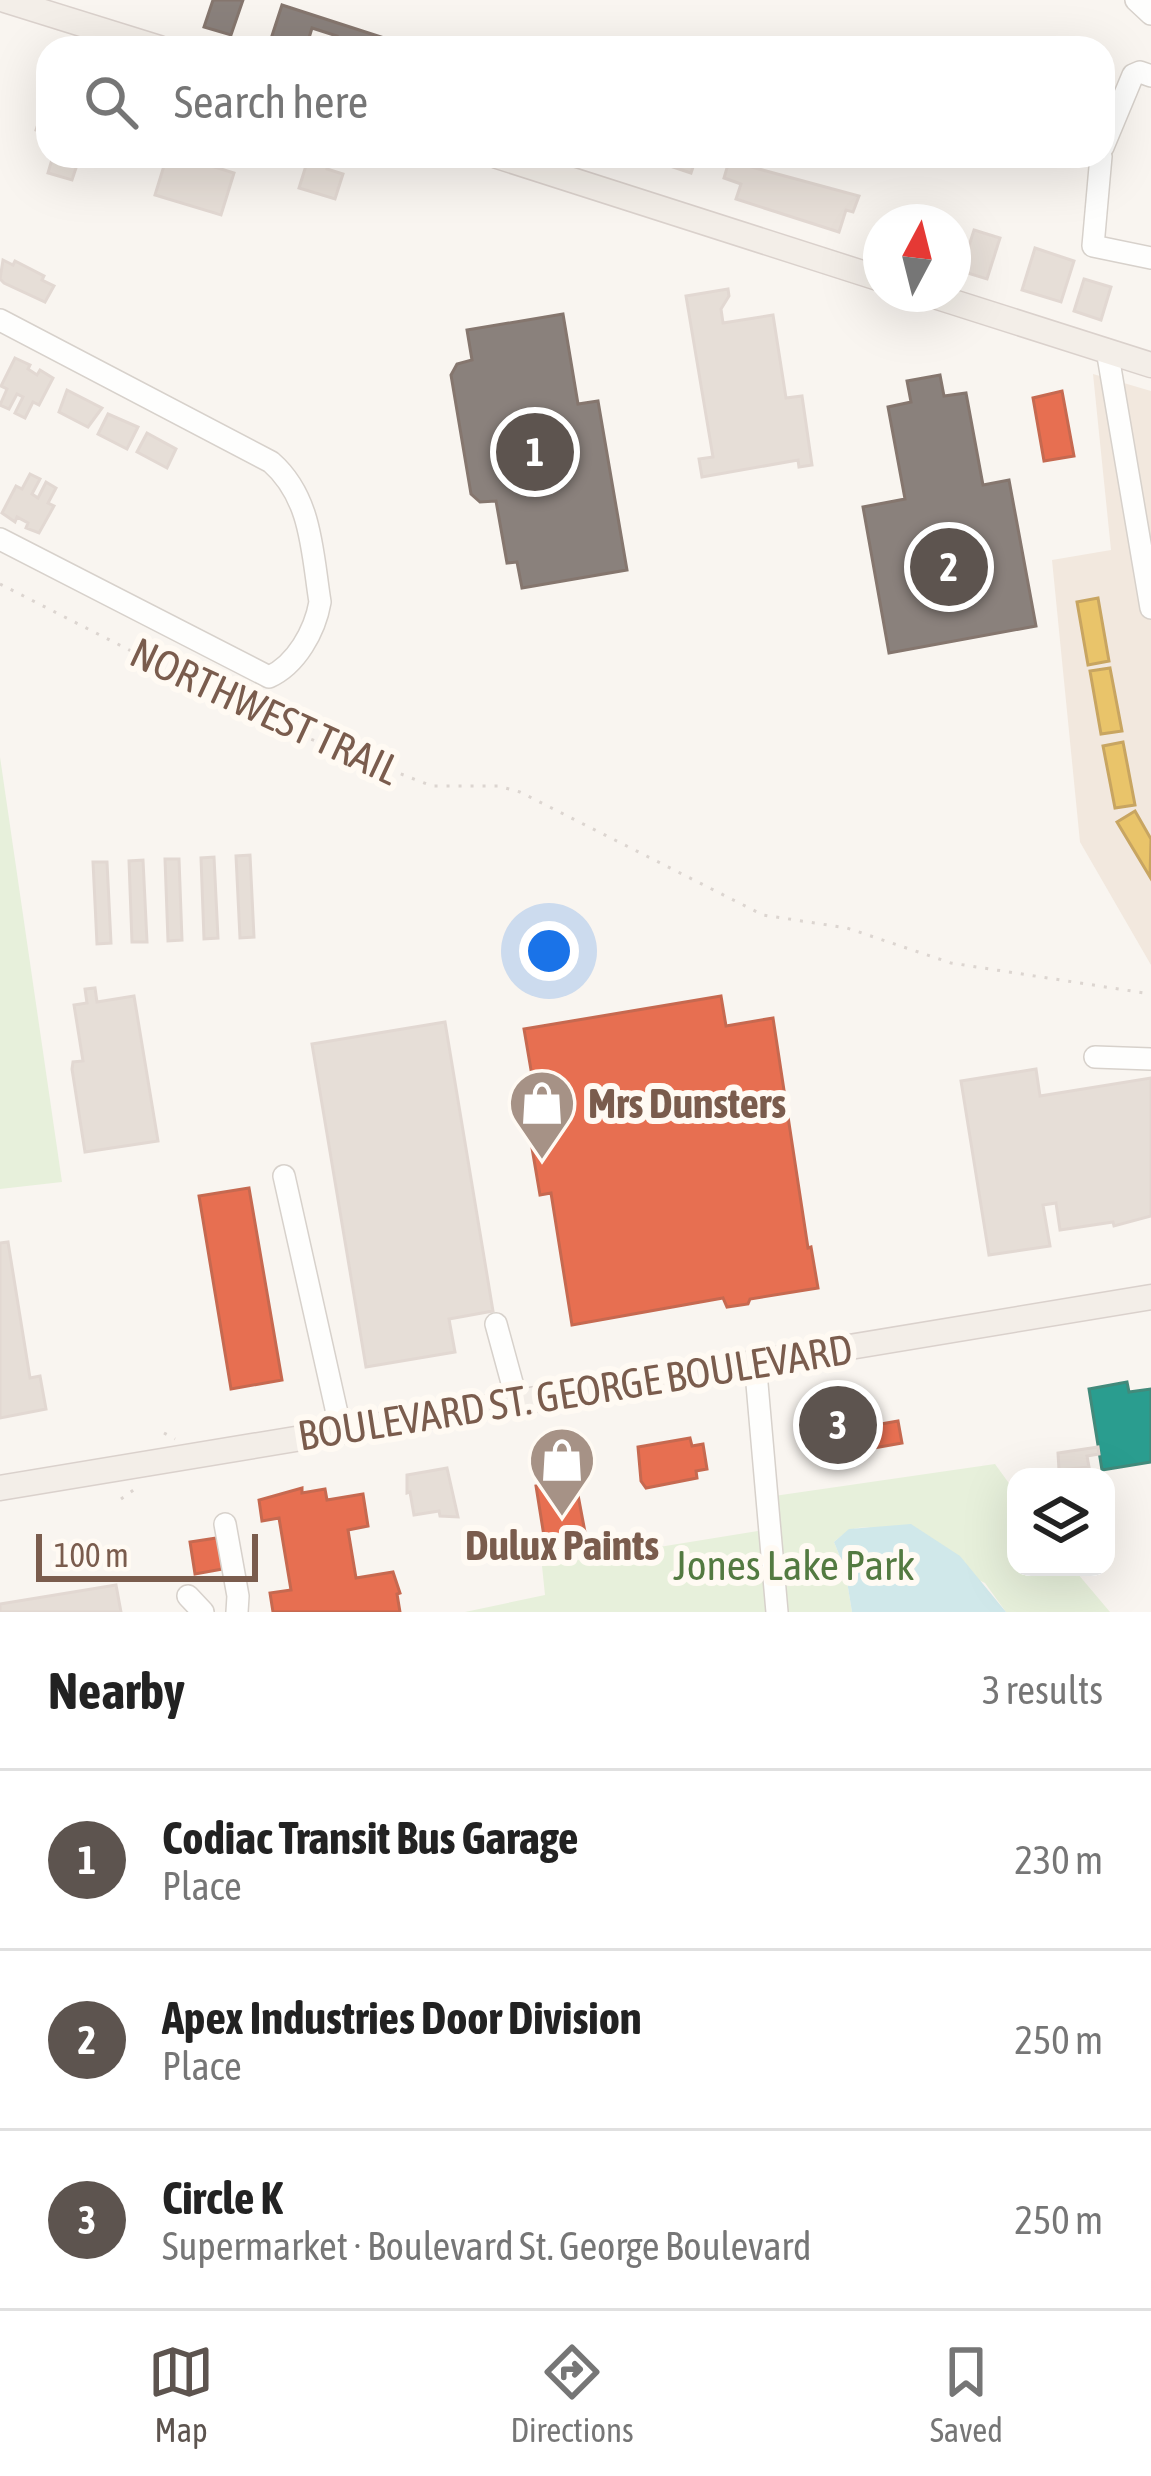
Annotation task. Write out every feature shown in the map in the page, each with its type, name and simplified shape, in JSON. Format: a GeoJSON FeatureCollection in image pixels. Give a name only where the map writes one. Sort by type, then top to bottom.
{"type":"FeatureCollection","features":[{"type":"Feature","properties":{"kind":"main road"},"geometry":{"type":"LineString","coordinates":[[5,0],[120,36]]}},
{"type":"Feature","properties":{"kind":"main road"},"geometry":{"type":"LineString","coordinates":[[534,168],[863,273]]}},
{"type":"Feature","properties":{"kind":"main road"},"geometry":{"type":"LineString","coordinates":[[971,307],[1151,365]]}},
{"type":"Feature","properties":{"kind":"main road","name":"BOULEVARD ST. GEORGE BOULEVARD"},"geometry":{"type":"LineString","coordinates":[[0,1488],[1151,1297]]}},
{"type":"Feature","properties":{"kind":"street"},"geometry":{"type":"LineString","coordinates":[[1136,0],[1151,14]]}},
{"type":"Feature","properties":{"kind":"street"},"geometry":{"type":"LineString","coordinates":[[1115,118],[1133,75],[1151,76]]}},
{"type":"Feature","properties":{"kind":"street"},"geometry":{"type":"LineString","coordinates":[[1100,168],[1093,246],[1151,258]]}},
{"type":"Feature","properties":{"kind":"street"},"geometry":{"type":"LineString","coordinates":[[0,320],[271,462],[286,475],[305,511],[320,602],[314,625],[286,669],[269,677],[0,539]]}},
{"type":"Feature","properties":{"kind":"street"},"geometry":{"type":"LineString","coordinates":[[1107,350],[1151,608]]}},
{"type":"Feature","properties":{"kind":"street"},"geometry":{"type":"LineString","coordinates":[[1095,1057],[1151,1059]]}},
{"type":"Feature","properties":{"kind":"street"},"geometry":{"type":"LineString","coordinates":[[284,1175],[341,1431]]}},
{"type":"Feature","properties":{"kind":"street"},"geometry":{"type":"LineString","coordinates":[[496,1324],[517,1401]]}},
{"type":"Feature","properties":{"kind":"street"},"geometry":{"type":"LineString","coordinates":[[755,1361],[777,1612]]}},
{"type":"Feature","properties":{"kind":"street"},"geometry":{"type":"LineString","coordinates":[[225,1524],[237,1612]]}},
{"type":"Feature","properties":{"kind":"path","name":"NORTHWEST TRAIL"},"geometry":{"type":"LineString","coordinates":[[0,584],[282,728],[432,786],[498,786],[520,792],[763,915],[847,928],[951,963],[1151,994]]}},
{"type":"Feature","properties":{"kind":"shaded area"},"geometry":{"type":"Polygon","coordinates":[[[1093,374],[1151,391],[1151,965],[1080,842],[1052,560],[1111,550],[1093,374]]]}},
{"type":"Feature","properties":{"kind":"green space"},"geometry":{"type":"Polygon","coordinates":[[[0,757],[62,1182],[0,1189],[0,757]]]}},
{"type":"Feature","properties":{"kind":"green space","name":"Jones Lake Park"},"geometry":{"type":"Polygon","coordinates":[[[995,1464],[1007,1481],[1007,1576],[1080,1576],[1110,1612],[1006,1612],[985,1583],[865,1528],[851,1530],[834,1542],[845,1569],[852,1612],[465,1612],[545,1595],[542,1566],[764,1530],[761,1498],[995,1464]]]}},
{"type":"Feature","properties":{"kind":"water"},"geometry":{"type":"Polygon","coordinates":[[[911,1524],[960,1556],[1006,1612],[852,1612],[845,1569],[834,1542],[849,1529],[911,1524]]]}},
{"type":"Feature","properties":{"kind":"building: Homes"},"geometry":{"type":"Polygon","coordinates":[[[1098,598],[1109,661],[1088,665],[1077,602],[1098,598]]]}},
{"type":"Feature","properties":{"kind":"building: Homes"},"geometry":{"type":"Polygon","coordinates":[[[1110,668],[1122,731],[1101,734],[1090,671],[1110,668]]]}},
{"type":"Feature","properties":{"kind":"building: Homes"},"geometry":{"type":"Polygon","coordinates":[[[1123,742],[1135,805],[1115,808],[1103,746],[1123,742]]]}},
{"type":"Feature","properties":{"kind":"building: Homes"},"geometry":{"type":"Polygon","coordinates":[[[1135,811],[1151,839],[1150,877],[1117,822],[1135,811]]]}},
{"type":"Feature","properties":{"kind":"building: Shops"},"geometry":{"type":"Polygon","coordinates":[[[1062,391],[1074,456],[1044,461],[1033,398],[1062,391]]]}},
{"type":"Feature","properties":{"kind":"building: Shops"},"geometry":{"type":"Polygon","coordinates":[[[721,996],[726,1026],[773,1018],[818,1288],[750,1299],[748,1304],[727,1307],[723,1298],[572,1325],[551,1193],[540,1195],[532,1148],[544,1146],[524,1029],[721,996]]]}},
{"type":"Feature","properties":{"kind":"building: Shops"},"geometry":{"type":"Polygon","coordinates":[[[249,1188],[282,1380],[231,1389],[199,1196],[249,1188]]]}},
{"type":"Feature","properties":{"kind":"building: Shops"},"geometry":{"type":"Polygon","coordinates":[[[845,1390],[852,1429],[898,1421],[902,1443],[840,1454],[837,1436],[826,1438],[819,1394],[845,1390]]]}},
{"type":"Feature","properties":{"kind":"building: Shops"},"geometry":{"type":"Polygon","coordinates":[[[690,1438],[692,1446],[703,1444],[707,1469],[696,1471],[697,1478],[646,1488],[638,1447],[690,1438]]]}},
{"type":"Feature","properties":{"kind":"building: Shops","name":"Dulux Paints"},"geometry":{"type":"Polygon","coordinates":[[[575,1479],[588,1548],[547,1555],[536,1486],[575,1479]]]}},
{"type":"Feature","properties":{"kind":"building: Shops"},"geometry":{"type":"Polygon","coordinates":[[[302,1488],[302,1493],[325,1489],[327,1500],[363,1494],[368,1526],[348,1530],[356,1578],[393,1572],[400,1612],[273,1612],[270,1593],[291,1590],[279,1518],[262,1521],[259,1500],[302,1488]]]}},
{"type":"Feature","properties":{"kind":"building: Shops"},"geometry":{"type":"Polygon","coordinates":[[[223,1537],[228,1568],[195,1574],[190,1542],[223,1537]]]}},
{"type":"Feature","properties":{"kind":"building: Schools"},"geometry":{"type":"Polygon","coordinates":[[[1127,1382],[1129,1392],[1151,1389],[1151,1462],[1102,1468],[1089,1389],[1127,1382]]]}},
{"type":"Feature","properties":{"kind":"building: Industry"},"geometry":{"type":"Polygon","coordinates":[[[213,0],[243,0],[231,35],[204,27],[213,0]]]}},
{"type":"Feature","properties":{"kind":"building: Industry"},"geometry":{"type":"Polygon","coordinates":[[[282,5],[378,36],[337,36],[312,28],[310,36],[272,36],[282,5]]]}},
{"type":"Feature","properties":{"kind":"building: Industry"},"geometry":{"type":"Polygon","coordinates":[[[563,314],[578,404],[598,401],[627,570],[522,588],[517,562],[507,563],[496,501],[480,502],[471,494],[451,375],[457,364],[472,360],[467,330],[563,314]]]}},
{"type":"Feature","properties":{"kind":"building: Industry"},"geometry":{"type":"Polygon","coordinates":[[[940,375],[944,396],[966,393],[983,485],[1009,480],[1036,626],[889,653],[863,507],[905,499],[888,407],[911,402],[907,381],[940,375]]]}},
{"type":"Feature","properties":{"kind":"building: Other"},"geometry":{"type":"Polygon","coordinates":[[[49,168],[76,168],[72,180],[48,173],[49,168]]]}},
{"type":"Feature","properties":{"kind":"building: Other"},"geometry":{"type":"Polygon","coordinates":[[[163,168],[218,168],[234,173],[221,215],[155,195],[163,168]]]}},
{"type":"Feature","properties":{"kind":"building: Other"},"geometry":{"type":"Polygon","coordinates":[[[305,168],[343,174],[335,199],[299,188],[305,168]]]}},
{"type":"Feature","properties":{"kind":"building: Other"},"geometry":{"type":"Polygon","coordinates":[[[727,168],[755,168],[859,196],[853,212],[846,210],[839,232],[736,199],[741,184],[724,178],[727,168]]]}},
{"type":"Feature","properties":{"kind":"building: Other"},"geometry":{"type":"Polygon","coordinates":[[[974,230],[1000,238],[987,279],[971,274],[974,230]]]}},
{"type":"Feature","properties":{"kind":"building: Other"},"geometry":{"type":"Polygon","coordinates":[[[1035,248],[1074,261],[1061,302],[1022,290],[1035,248]]]}},
{"type":"Feature","properties":{"kind":"building: Other"},"geometry":{"type":"Polygon","coordinates":[[[3,260],[13,265],[15,261],[54,286],[45,302],[0,279],[3,260]]]}},
{"type":"Feature","properties":{"kind":"building: Other"},"geometry":{"type":"Polygon","coordinates":[[[1084,279],[1111,287],[1101,320],[1074,311],[1084,279]]]}},
{"type":"Feature","properties":{"kind":"building: Other"},"geometry":{"type":"Polygon","coordinates":[[[728,289],[721,309],[723,323],[773,315],[786,398],[802,396],[812,465],[799,467],[798,460],[702,477],[699,459],[713,457],[686,296],[728,289]]]}},
{"type":"Feature","properties":{"kind":"building: Other"},"geometry":{"type":"Polygon","coordinates":[[[15,358],[30,365],[28,369],[37,375],[40,370],[53,378],[39,405],[33,402],[25,418],[15,413],[23,397],[17,394],[9,409],[0,405],[7,389],[1,386],[15,358]]]}},
{"type":"Feature","properties":{"kind":"building: Other"},"geometry":{"type":"Polygon","coordinates":[[[67,390],[102,408],[88,427],[59,412],[67,390]]]}},
{"type":"Feature","properties":{"kind":"building: Other"},"geometry":{"type":"Polygon","coordinates":[[[108,414],[138,427],[127,449],[98,434],[108,414]]]}},
{"type":"Feature","properties":{"kind":"building: Other"},"geometry":{"type":"Polygon","coordinates":[[[147,433],[176,449],[167,468],[137,452],[147,433]]]}},
{"type":"Feature","properties":{"kind":"building: Other"},"geometry":{"type":"Polygon","coordinates":[[[30,474],[40,479],[32,494],[38,498],[46,482],[56,488],[48,503],[54,506],[39,533],[26,528],[28,523],[17,517],[15,522],[2,513],[16,486],[22,489],[30,474]]]}},
{"type":"Feature","properties":{"kind":"building: Other"},"geometry":{"type":"Polygon","coordinates":[[[250,855],[254,937],[240,938],[236,856],[250,855]]]}},
{"type":"Feature","properties":{"kind":"building: Other"},"geometry":{"type":"Polygon","coordinates":[[[214,857],[218,938],[204,939],[201,858],[214,857]]]}},
{"type":"Feature","properties":{"kind":"building: Other"},"geometry":{"type":"Polygon","coordinates":[[[165,859],[179,859],[182,940],[168,941],[165,859]]]}},
{"type":"Feature","properties":{"kind":"building: Other"},"geometry":{"type":"Polygon","coordinates":[[[143,860],[147,942],[132,942],[129,861],[143,860]]]}},
{"type":"Feature","properties":{"kind":"building: Other"},"geometry":{"type":"Polygon","coordinates":[[[93,862],[107,862],[111,943],[97,944],[93,862]]]}},
{"type":"Feature","properties":{"kind":"building: Other"},"geometry":{"type":"Polygon","coordinates":[[[95,988],[97,1002],[134,996],[158,1141],[85,1152],[72,1069],[73,1062],[83,1061],[74,1005],[87,1003],[85,989],[95,988]]]}},
{"type":"Feature","properties":{"kind":"building: Other"},"geometry":{"type":"Polygon","coordinates":[[[445,1022],[493,1311],[449,1319],[455,1352],[366,1367],[312,1044],[445,1022]]]}},
{"type":"Feature","properties":{"kind":"building: Other"},"geometry":{"type":"Polygon","coordinates":[[[1036,1069],[1040,1096],[1151,1078],[1151,1216],[1114,1226],[1113,1222],[1060,1230],[1056,1203],[1043,1205],[1050,1246],[989,1255],[961,1081],[1036,1069]]]}},
{"type":"Feature","properties":{"kind":"building: Other"},"geometry":{"type":"Polygon","coordinates":[[[8,1242],[30,1378],[40,1376],[46,1409],[0,1418],[0,1243],[8,1242]]]}},
{"type":"Feature","properties":{"kind":"building: Other"},"geometry":{"type":"Polygon","coordinates":[[[1098,1447],[1099,1454],[1087,1456],[1089,1467],[1059,1468],[1058,1453],[1098,1447]]]}},
{"type":"Feature","properties":{"kind":"building: Other"},"geometry":{"type":"Polygon","coordinates":[[[447,1468],[458,1517],[440,1516],[439,1511],[414,1515],[407,1475],[447,1468]]]}},
{"type":"Feature","properties":{"kind":"building: Other"},"geometry":{"type":"Polygon","coordinates":[[[116,1585],[121,1612],[0,1612],[0,1604],[116,1585]]]}},
{"type":"Feature","properties":{"kind":"place","name":"Codiac Transit Bus Garage"},"geometry":{"type":"Point","coordinates":[535,452]}},
{"type":"Feature","properties":{"kind":"place","name":"Apex Industries Door Division"},"geometry":{"type":"Point","coordinates":[949,567]}},
{"type":"Feature","properties":{"kind":"place","name":"Mrs Dunsters"},"geometry":{"type":"Point","coordinates":[542,1162]}},
{"type":"Feature","properties":{"kind":"place","name":"Circle K"},"geometry":{"type":"Point","coordinates":[838,1425]}},
{"type":"Feature","properties":{"kind":"place","name":"Dulux Paints"},"geometry":{"type":"Point","coordinates":[562,1519]}}]}
